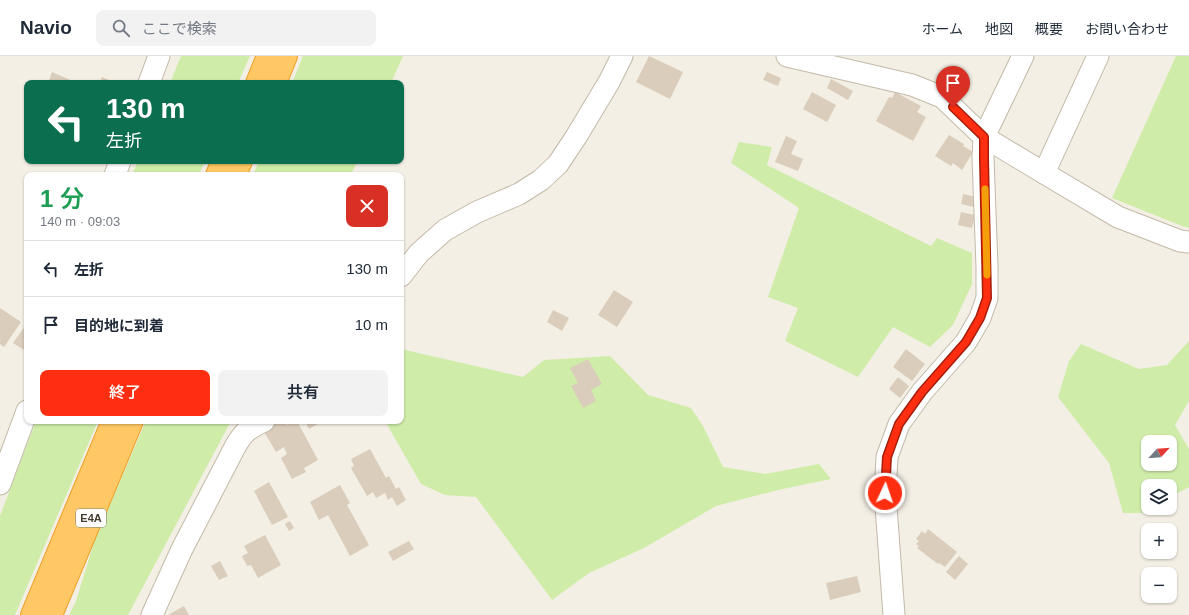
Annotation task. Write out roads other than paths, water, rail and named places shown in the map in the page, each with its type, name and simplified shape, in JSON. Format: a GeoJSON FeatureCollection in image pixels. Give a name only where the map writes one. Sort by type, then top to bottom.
{"type":"FeatureCollection","features":[{"type":"Feature","properties":{"kind":"highway"},"geometry":{"type":"LineString","coordinates":[[258,80],[268,56]]}},
{"type":"Feature","properties":{"kind":"highway"},"geometry":{"type":"LineString","coordinates":[[276,80],[286,56]]}},
{"type":"Feature","properties":{"kind":"highway","name":"E4A"},"geometry":{"type":"LineString","coordinates":[[32,615],[112,424]]}},
{"type":"Feature","properties":{"kind":"highway","name":"E4A"},"geometry":{"type":"LineString","coordinates":[[51,615],[131,424]]}},
{"type":"Feature","properties":{"kind":"street"},"geometry":{"type":"LineString","coordinates":[[150,80],[159,56]]}},
{"type":"Feature","properties":{"kind":"street"},"geometry":{"type":"LineString","coordinates":[[404,272],[419,253],[445,230],[477,212],[519,194],[541,180],[558,164],[609,82],[622,56]]}},
{"type":"Feature","properties":{"kind":"street"},"geometry":{"type":"LineString","coordinates":[[787,56],[912,85],[942,97],[984,137],[1118,217],[1180,241],[1189,242]]}},
{"type":"Feature","properties":{"kind":"street"},"geometry":{"type":"LineString","coordinates":[[894,615],[885,493],[887,457],[899,424],[922,392],[966,342],[980,318],[987,298],[984,137],[1023,56]]}},
{"type":"Feature","properties":{"kind":"street"},"geometry":{"type":"LineString","coordinates":[[1044,173],[1098,56]]}},
{"type":"Feature","properties":{"kind":"street"},"geometry":{"type":"LineString","coordinates":[[0,484],[24,419]]}},
{"type":"Feature","properties":{"kind":"street"},"geometry":{"type":"LineString","coordinates":[[152,615],[182,549],[235,447],[249,428],[258,424]]}}]}
